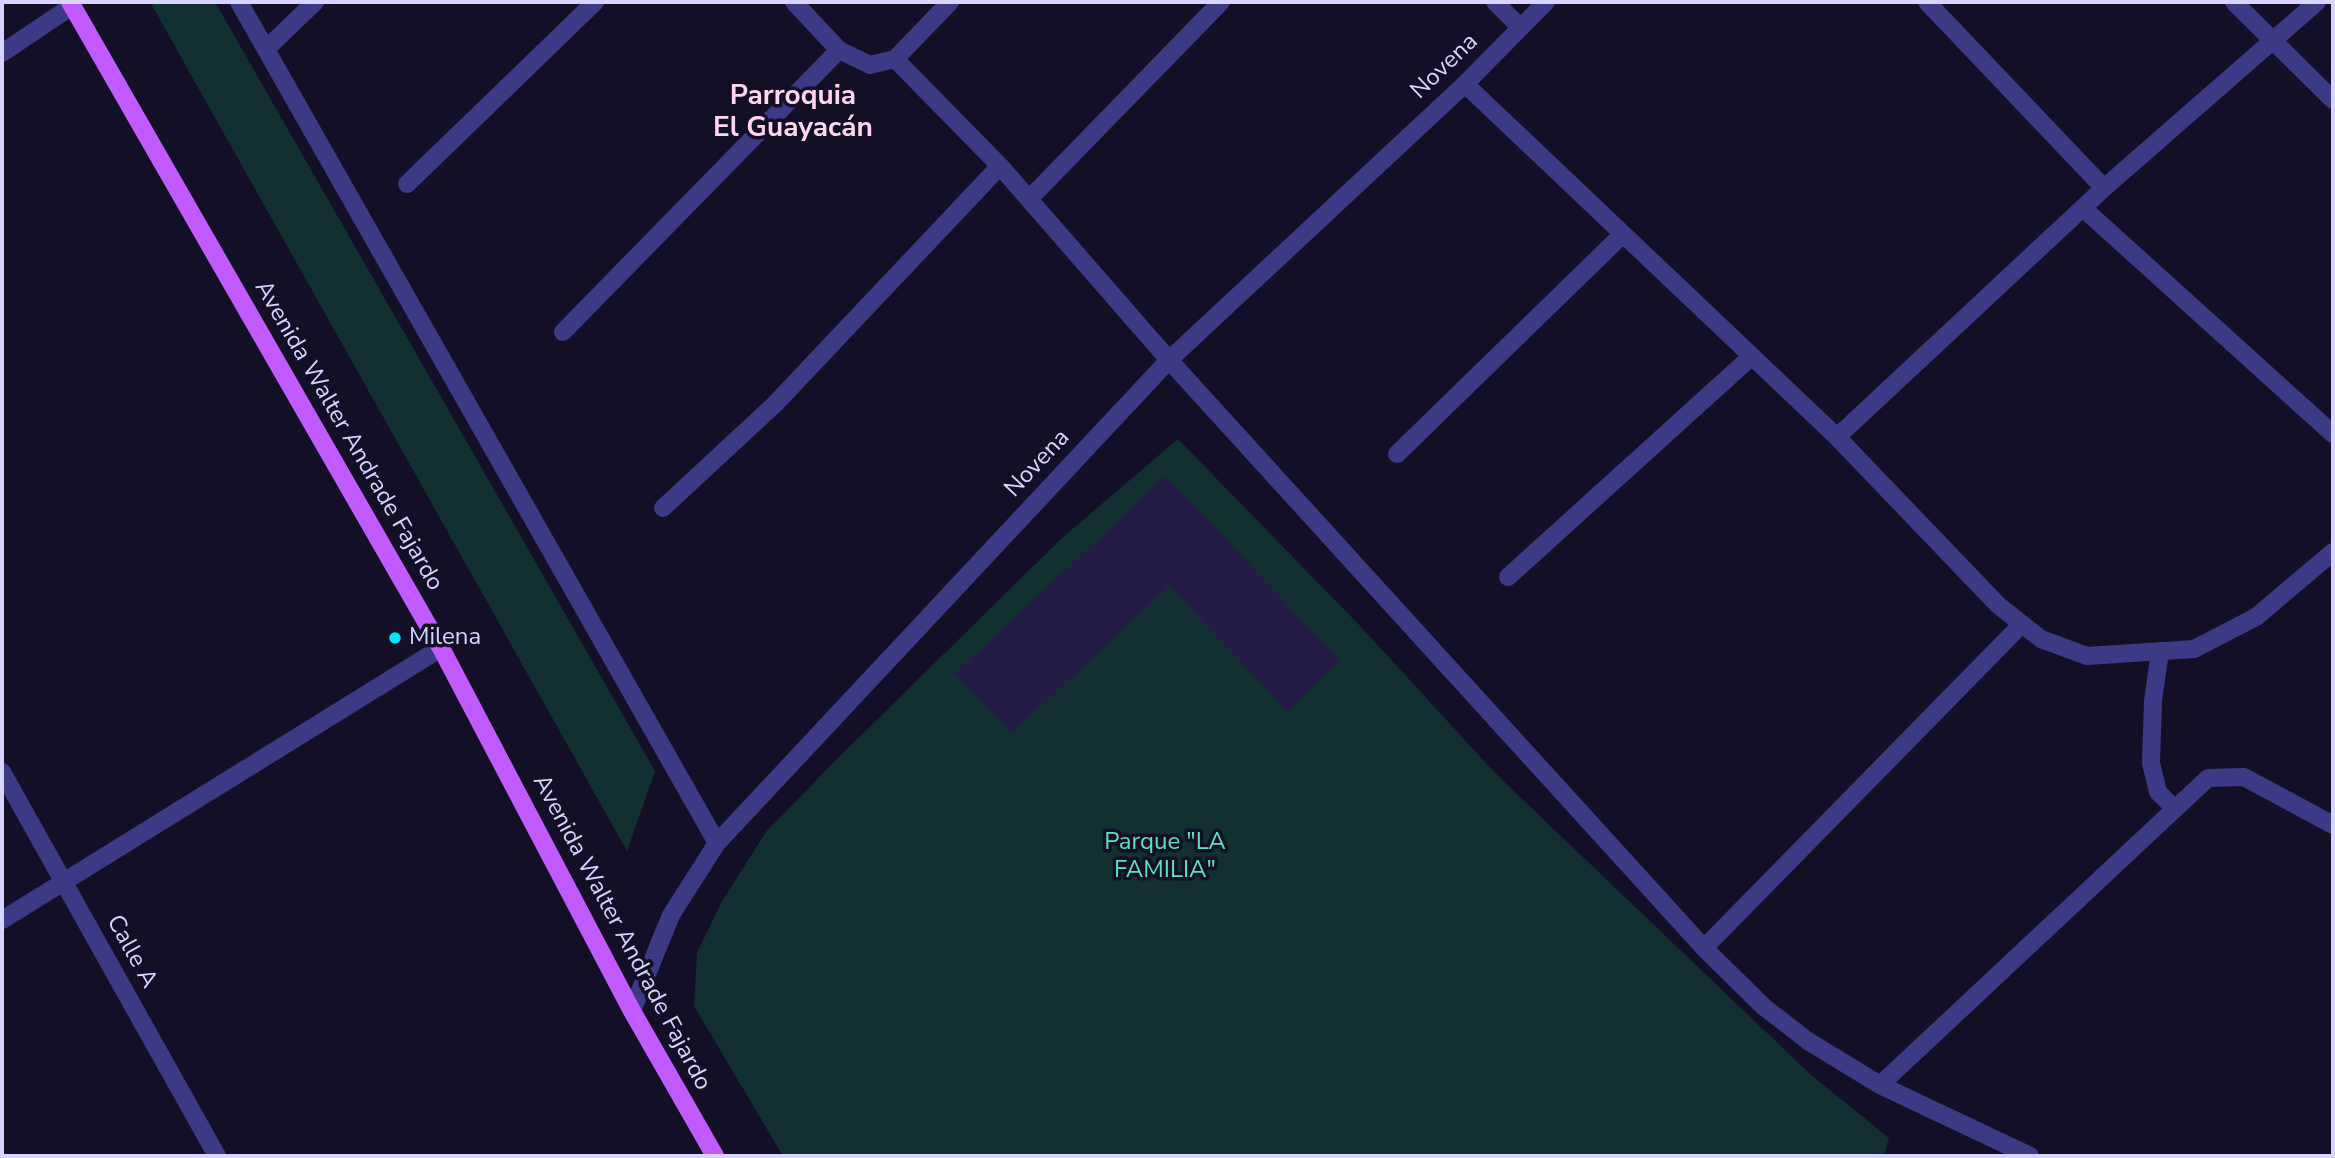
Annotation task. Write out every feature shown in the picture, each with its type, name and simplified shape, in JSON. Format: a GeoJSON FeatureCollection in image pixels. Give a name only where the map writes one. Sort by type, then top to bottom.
{"type":"FeatureCollection","features":[{"type":"Feature","properties":{"kind":"main road","name":"Avenida Walter Andrade Fajardo"},"geometry":{"type":"LineString","coordinates":[[71,4],[441,648],[632,1011],[715,1156]]}},
{"type":"Feature","properties":{"kind":"street"},"geometry":{"type":"LineString","coordinates":[[239,2],[716,843]]}},
{"type":"Feature","properties":{"kind":"street"},"geometry":{"type":"LineString","coordinates":[[266,49],[315,2]]}},
{"type":"Feature","properties":{"kind":"street"},"geometry":{"type":"LineString","coordinates":[[407,184],[595,2]]}},
{"type":"Feature","properties":{"kind":"street"},"geometry":{"type":"LineString","coordinates":[[794,2],[838,50],[870,65],[895,59],[950,2]]}},
{"type":"Feature","properties":{"kind":"street"},"geometry":{"type":"LineString","coordinates":[[1030,198],[1221,2]]}},
{"type":"Feature","properties":{"kind":"street"},"geometry":{"type":"LineString","coordinates":[[1495,2],[1520,27]]}},
{"type":"Feature","properties":{"kind":"street","name":"Novena"},"geometry":{"type":"LineString","coordinates":[[632,1011],[671,915],[716,843],[1169,360],[1465,84],[1546,2]]}},
{"type":"Feature","properties":{"kind":"street"},"geometry":{"type":"LineString","coordinates":[[1927,2],[2105,188]]}},
{"type":"Feature","properties":{"kind":"street"},"geometry":{"type":"LineString","coordinates":[[2234,2],[2333,100]]}},
{"type":"Feature","properties":{"kind":"street"},"geometry":{"type":"LineString","coordinates":[[1837,437],[2105,188],[2317,2]]}},
{"type":"Feature","properties":{"kind":"street"},"geometry":{"type":"LineString","coordinates":[[2,53],[71,4]]}},
{"type":"Feature","properties":{"kind":"street"},"geometry":{"type":"LineString","coordinates":[[563,332],[838,50]]}},
{"type":"Feature","properties":{"kind":"street"},"geometry":{"type":"LineString","coordinates":[[895,59],[1030,198],[1169,360],[1703,948],[1763,1007],[1808,1041],[1880,1085],[2030,1156]]}},
{"type":"Feature","properties":{"kind":"street"},"geometry":{"type":"LineString","coordinates":[[1465,84],[1837,437],[1998,605],[2041,639],[2087,656],[2194,649],[2256,617],[2333,552]]}},
{"type":"Feature","properties":{"kind":"street"},"geometry":{"type":"LineString","coordinates":[[663,508],[775,404],[1000,166]]}},
{"type":"Feature","properties":{"kind":"street"},"geometry":{"type":"LineString","coordinates":[[2084,209],[2333,434]]}},
{"type":"Feature","properties":{"kind":"street"},"geometry":{"type":"LineString","coordinates":[[1397,454],[1623,234]]}},
{"type":"Feature","properties":{"kind":"street"},"geometry":{"type":"LineString","coordinates":[[1508,577],[1752,356]]}},
{"type":"Feature","properties":{"kind":"street"},"geometry":{"type":"LineString","coordinates":[[1703,948],[2022,624]]}},
{"type":"Feature","properties":{"kind":"street"},"geometry":{"type":"LineString","coordinates":[[2,920],[441,648]]}},
{"type":"Feature","properties":{"kind":"street"},"geometry":{"type":"LineString","coordinates":[[2160,651],[2153,701],[2151,762],[2158,792],[2175,809]]}},
{"type":"Feature","properties":{"kind":"street","name":"Calle A"},"geometry":{"type":"LineString","coordinates":[[2,772],[217,1156]]}},
{"type":"Feature","properties":{"kind":"street"},"geometry":{"type":"LineString","coordinates":[[1880,1085],[2208,778],[2244,777],[2333,825]]}},
{"type":"Feature","properties":{"kind":"green space"},"geometry":{"type":"Polygon","coordinates":[[[150,2],[215,2],[655,771],[627,851],[150,2]]]}},
{"type":"Feature","properties":{"kind":"green space","name":"Parque \"LA FAMILIA\""},"geometry":{"type":"Polygon","coordinates":[[[1178,439],[1363,629],[1496,774],[1810,1074],[1889,1138],[1884,1156],[783,1156],[694,1006],[697,953],[721,903],[766,832],[834,762],[1063,537],[1178,439]]]}},
{"type":"Feature","properties":{"kind":"building"},"geometry":{"type":"Polygon","coordinates":[[[1166,476],[1340,661],[1288,711],[1169,586],[1012,733],[955,673],[1166,476]]]}},
{"type":"Feature","properties":{"kind":"place","name":"Milena"},"geometry":{"type":"Point","coordinates":[395,638]}},
{"type":"Feature","properties":{"kind":"district","name":"Parroquia El Guayacán"},"geometry":{"type":"Point","coordinates":[793,113]}}]}
